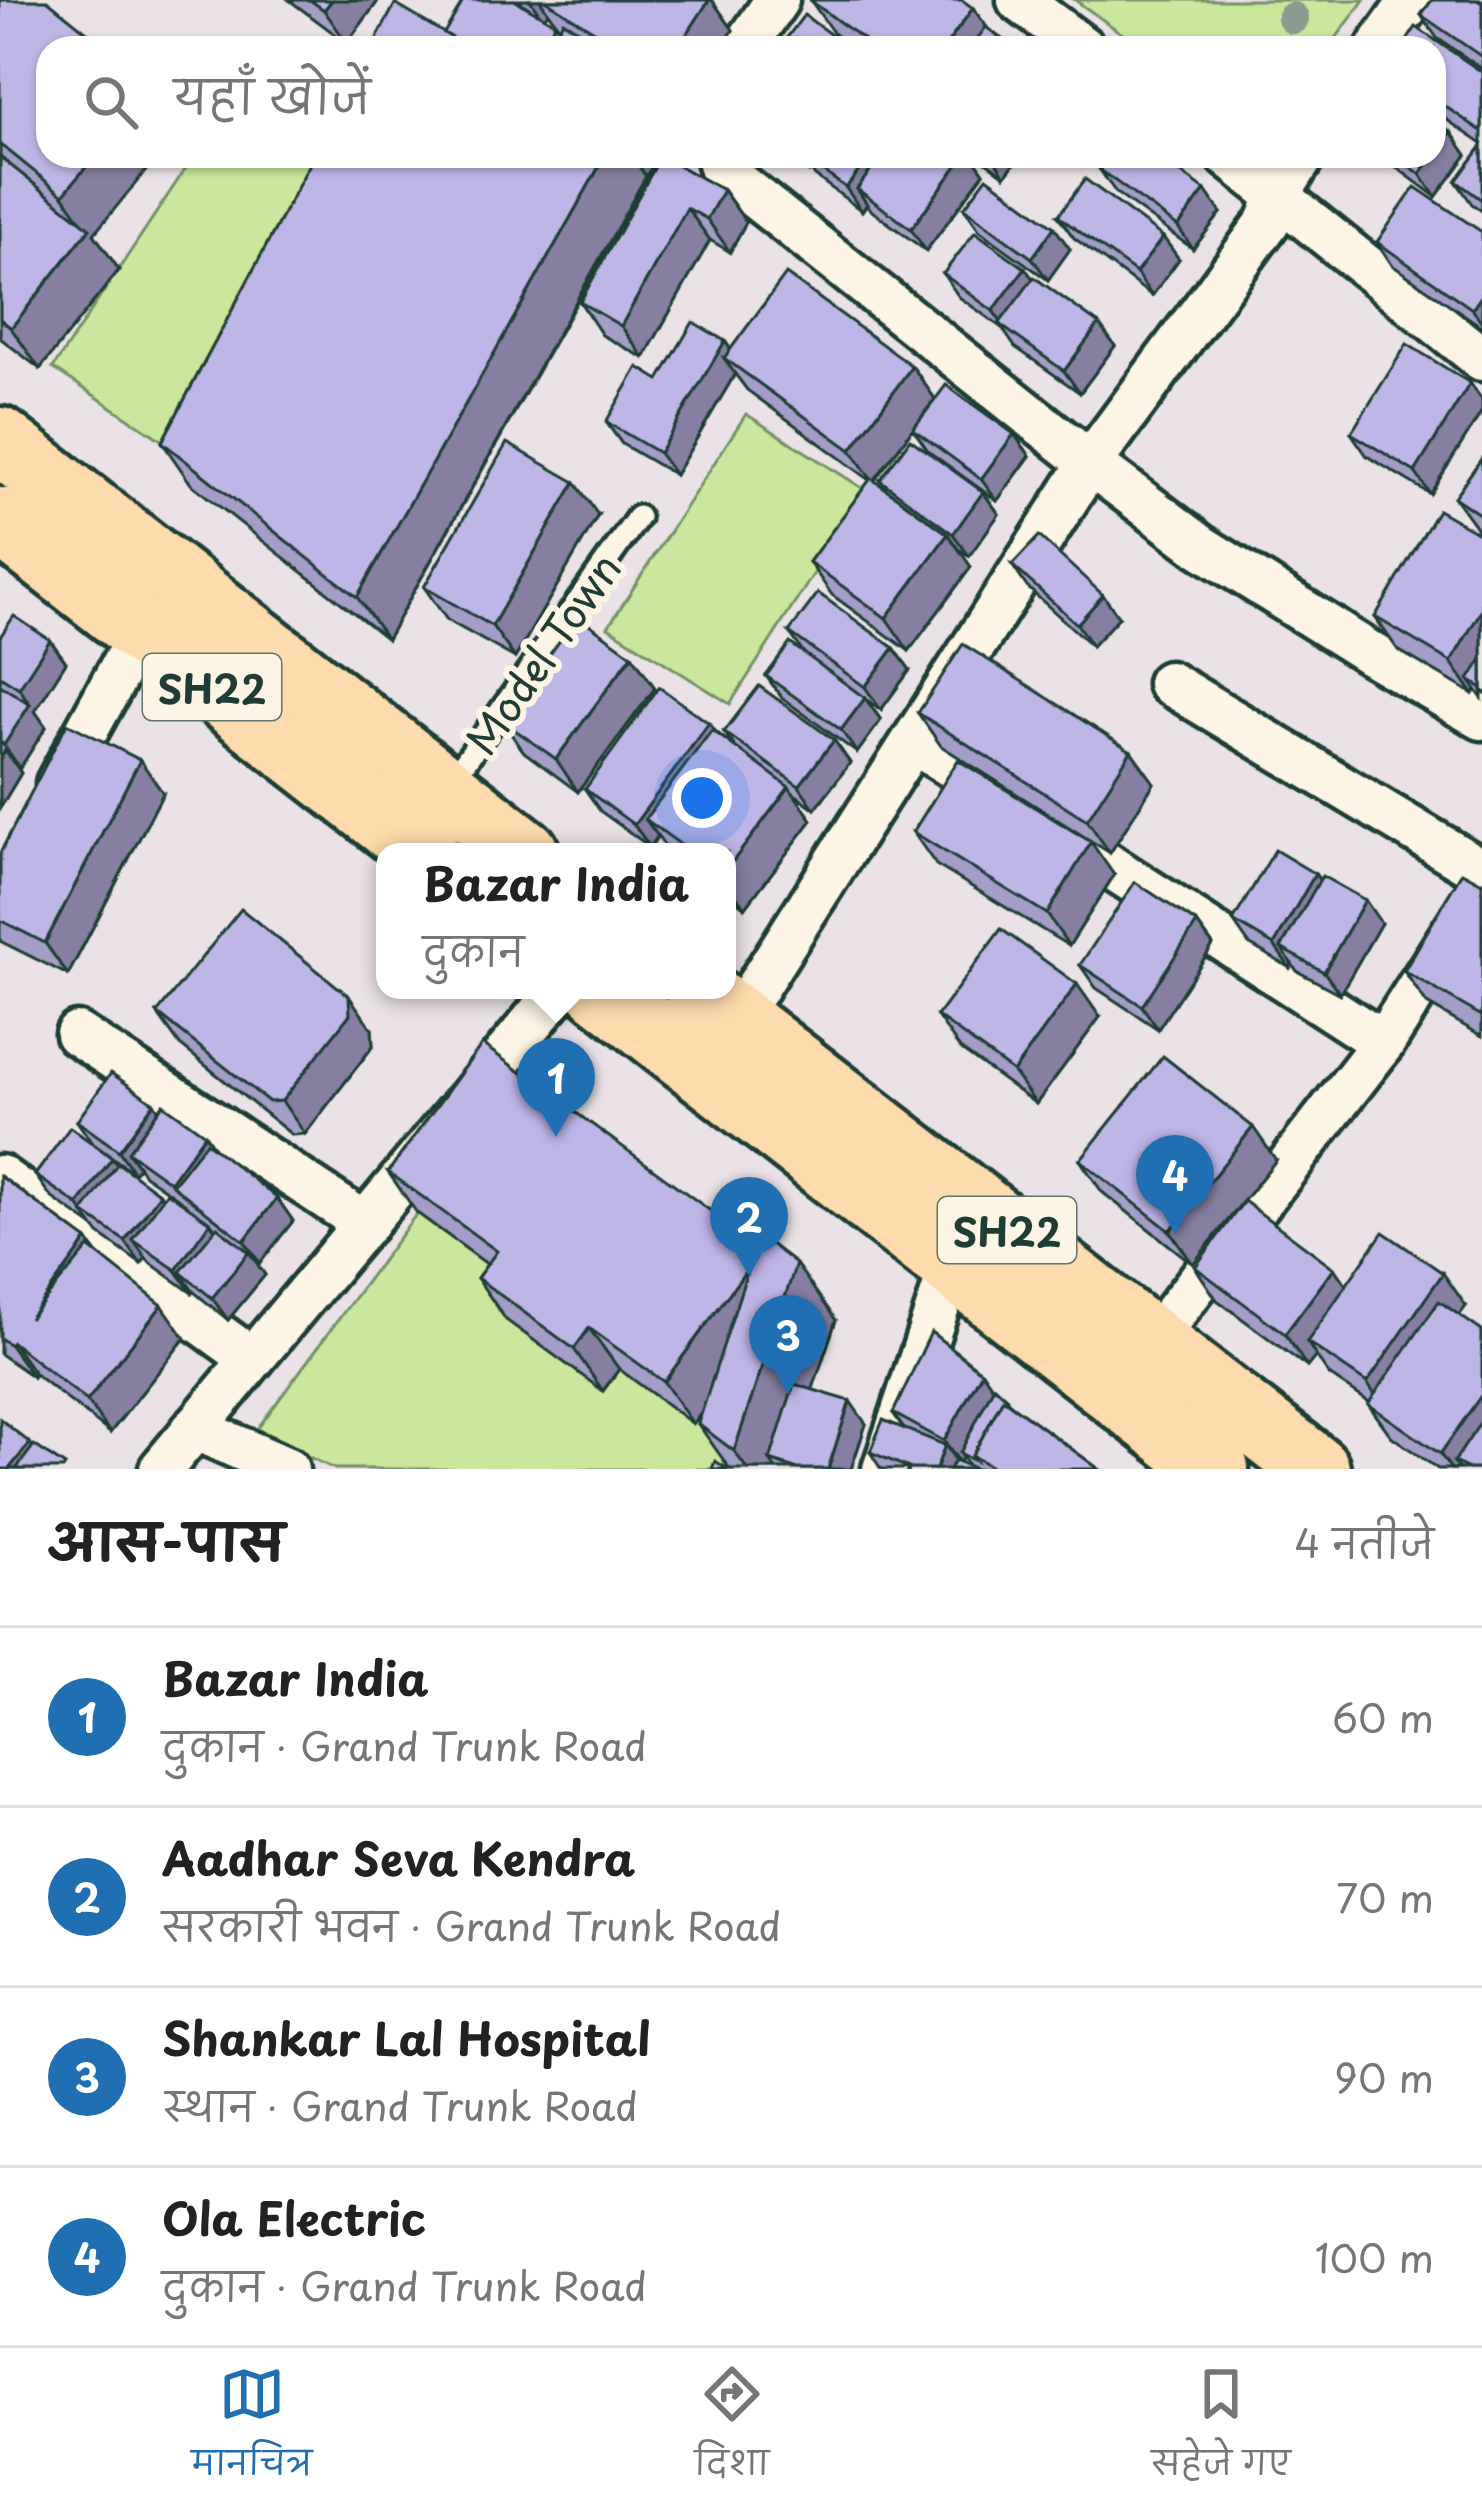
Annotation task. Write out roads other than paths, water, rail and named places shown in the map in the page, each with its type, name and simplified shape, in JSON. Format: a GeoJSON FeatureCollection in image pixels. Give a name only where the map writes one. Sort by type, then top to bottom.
{"type":"FeatureCollection","features":[{"type":"Feature","properties":{"kind":"highway","name":"SH22"},"geometry":{"type":"LineString","coordinates":[[0,441],[514,843]]}},
{"type":"Feature","properties":{"kind":"highway","name":"SH22"},"geometry":{"type":"LineString","coordinates":[[0,521],[412,843]]}},
{"type":"Feature","properties":{"kind":"highway","name":"SH22"},"geometry":{"type":"LineString","coordinates":[[613,999],[952,1264],[1316,1469]]}},
{"type":"Feature","properties":{"kind":"highway","name":"SH22"},"geometry":{"type":"LineString","coordinates":[[717,1005],[1133,1366],[1215,1469]]}},
{"type":"Feature","properties":{"kind":"street"},"geometry":{"type":"LineString","coordinates":[[752,36],[777,0]]}},
{"type":"Feature","properties":{"kind":"street"},"geometry":{"type":"LineString","coordinates":[[1019,0],[1067,36]]}},
{"type":"Feature","properties":{"kind":"street"},"geometry":{"type":"LineString","coordinates":[[1386,36],[1412,0]]}},
{"type":"Feature","properties":{"kind":"street"},"geometry":{"type":"LineString","coordinates":[[725,168],[1090,464],[1201,546],[1482,718]]}},
{"type":"Feature","properties":{"kind":"street"},"geometry":{"type":"LineString","coordinates":[[1244,168],[1482,359]]}},
{"type":"Feature","properties":{"kind":"street"},"geometry":{"type":"LineString","coordinates":[[736,980],[913,742],[1090,464],[1268,222],[1295,168]]}},
{"type":"Feature","properties":{"kind":"street"},"geometry":{"type":"LineString","coordinates":[[34,826],[141,632]]}},
{"type":"Feature","properties":{"kind":"street"},"geometry":{"type":"LineString","coordinates":[[1169,683],[1482,871]]}},
{"type":"Feature","properties":{"kind":"street"},"geometry":{"type":"LineString","coordinates":[[913,742],[1198,920],[1383,1043]]}},
{"type":"Feature","properties":{"kind":"street"},"geometry":{"type":"LineString","coordinates":[[1133,1366],[1383,1043],[1482,887]]}},
{"type":"Feature","properties":{"kind":"street"},"geometry":{"type":"LineString","coordinates":[[161,1469],[552,999]]}},
{"type":"Feature","properties":{"kind":"street"},"geometry":{"type":"LineString","coordinates":[[77,1034],[366,1224]]}},
{"type":"Feature","properties":{"kind":"street"},"geometry":{"type":"LineString","coordinates":[[0,1178],[252,1359]]}},
{"type":"Feature","properties":{"kind":"street"},"geometry":{"type":"LineString","coordinates":[[884,1469],[952,1264]]}},
{"type":"Feature","properties":{"kind":"street"},"geometry":{"type":"LineString","coordinates":[[194,1428],[287,1469]]}},
{"type":"Feature","properties":{"kind":"lane","name":"Model Town"},"geometry":{"type":"LineString","coordinates":[[446,788],[638,517]]}},
{"type":"Feature","properties":{"kind":"place","name":"Bazar India"},"geometry":{"type":"Point","coordinates":[556,1137]}},
{"type":"Feature","properties":{"kind":"place","name":"Ola Electric"},"geometry":{"type":"Point","coordinates":[1175,1234]}},
{"type":"Feature","properties":{"kind":"place","name":"Aadhar Seva Kendra"},"geometry":{"type":"Point","coordinates":[749,1276]}},
{"type":"Feature","properties":{"kind":"place","name":"Shankar Lal Hospital"},"geometry":{"type":"Point","coordinates":[788,1394]}}]}
